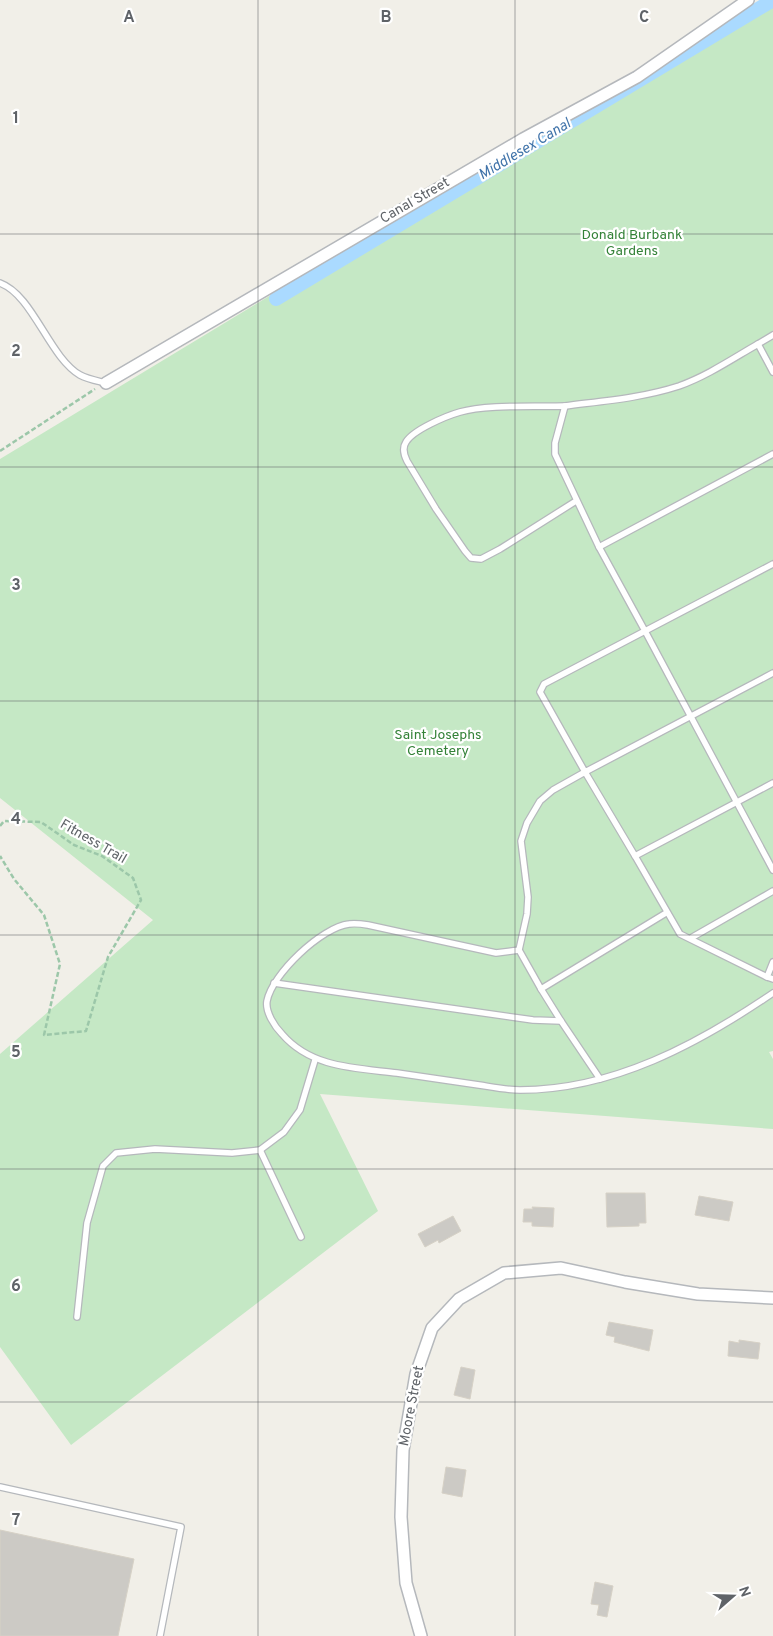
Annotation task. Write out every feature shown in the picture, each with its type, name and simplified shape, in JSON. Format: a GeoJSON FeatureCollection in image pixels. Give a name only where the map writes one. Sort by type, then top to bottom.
{"type":"FeatureCollection","features":[{"type":"Feature","properties":{"kind":"street","name":"Canal Street"},"geometry":{"type":"LineString","coordinates":[[106,383],[523,139],[637,77],[748,0]]}},
{"type":"Feature","properties":{"kind":"street","name":"Moore Street"},"geometry":{"type":"LineString","coordinates":[[421,1636],[406,1583],[401,1517],[403,1450],[416,1374],[432,1328],[459,1299],[504,1273],[561,1268],[625,1282],[698,1294],[773,1298]]}},
{"type":"Feature","properties":{"kind":"lane"},"geometry":{"type":"LineString","coordinates":[[0,283],[26,305],[58,353],[80,375],[106,383]]}},
{"type":"Feature","properties":{"kind":"lane"},"geometry":{"type":"LineString","coordinates":[[576,501],[487,556],[481,559],[471,558],[441,516],[404,454],[405,443],[418,431],[460,412],[480,409],[565,406],[617,400],[681,385],[711,372],[773,335]]}},
{"type":"Feature","properties":{"kind":"lane"},"geometry":{"type":"LineString","coordinates":[[758,344],[773,372]]}},
{"type":"Feature","properties":{"kind":"lane"},"geometry":{"type":"LineString","coordinates":[[565,406],[555,443],[555,454],[576,501],[773,870]]}},
{"type":"Feature","properties":{"kind":"lane"},"geometry":{"type":"LineString","coordinates":[[599,547],[773,454]]}},
{"type":"Feature","properties":{"kind":"lane"},"geometry":{"type":"LineString","coordinates":[[773,564],[541,688],[540,692],[666,913],[680,934],[770,978],[773,962]]}},
{"type":"Feature","properties":{"kind":"lane"},"geometry":{"type":"LineString","coordinates":[[600,1079],[561,1021],[519,950],[527,914],[528,897],[521,841],[527,823],[540,801],[553,790],[773,672]]}},
{"type":"Feature","properties":{"kind":"lane"},"geometry":{"type":"LineString","coordinates":[[635,856],[773,783]]}},
{"type":"Feature","properties":{"kind":"lane"},"geometry":{"type":"LineString","coordinates":[[691,938],[773,891]]}},
{"type":"Feature","properties":{"kind":"lane"},"geometry":{"type":"LineString","coordinates":[[541,989],[666,913]]}},
{"type":"Feature","properties":{"kind":"lane"},"geometry":{"type":"LineString","coordinates":[[519,950],[496,953],[394,930],[368,925],[348,924],[332,930],[310,945],[274,984],[266,1002],[269,1014],[282,1034],[315,1060],[362,1069],[518,1090],[546,1089],[623,1073],[676,1052],[773,993]]}},
{"type":"Feature","properties":{"kind":"lane"},"geometry":{"type":"LineString","coordinates":[[274,984],[533,1020],[561,1021]]}},
{"type":"Feature","properties":{"kind":"lane"},"geometry":{"type":"LineString","coordinates":[[78,1317],[87,1223],[103,1166],[116,1153],[155,1148],[232,1153],[260,1150],[284,1132],[300,1110],[315,1060]]}},
{"type":"Feature","properties":{"kind":"lane"},"geometry":{"type":"LineString","coordinates":[[260,1150],[301,1237]]}},
{"type":"Feature","properties":{"kind":"lane"},"geometry":{"type":"LineString","coordinates":[[0,1487],[181,1526],[160,1636]]}},
{"type":"Feature","properties":{"kind":"path"},"geometry":{"type":"LineString","coordinates":[[0,451],[106,383]]}},
{"type":"Feature","properties":{"kind":"path","name":"Fitness Trail"},"geometry":{"type":"LineString","coordinates":[[0,826],[4,821],[41,822],[74,845],[102,856],[133,878],[141,900],[108,957],[86,1030],[44,1035],[60,964],[44,916],[14,879],[0,856]]}},
{"type":"Feature","properties":{"kind":"green space","name":"Saint Josephs Cemetery"},"geometry":{"type":"Polygon","coordinates":[[[768,0],[773,0],[773,1051],[769,1052],[773,1059],[773,1129],[320,1094],[378,1211],[71,1445],[0,1347],[0,1054],[153,920],[0,798],[0,459],[289,284],[768,0]]]}},
{"type":"Feature","properties":{"kind":"building"},"geometry":{"type":"Polygon","coordinates":[[[606,1193],[645,1193],[646,1223],[639,1223],[639,1226],[607,1227],[606,1193]]]}},
{"type":"Feature","properties":{"kind":"building"},"geometry":{"type":"Polygon","coordinates":[[[699,1196],[733,1202],[729,1221],[695,1215],[699,1196]]]}},
{"type":"Feature","properties":{"kind":"building"},"geometry":{"type":"Polygon","coordinates":[[[532,1207],[554,1208],[553,1227],[532,1226],[532,1222],[523,1222],[524,1209],[533,1209],[532,1207]]]}},
{"type":"Feature","properties":{"kind":"building"},"geometry":{"type":"Polygon","coordinates":[[[453,1216],[461,1231],[439,1243],[438,1240],[425,1247],[418,1234],[453,1216]]]}},
{"type":"Feature","properties":{"kind":"building"},"geometry":{"type":"Polygon","coordinates":[[[609,1322],[653,1330],[649,1351],[614,1342],[615,1337],[606,1335],[609,1322]]]}},
{"type":"Feature","properties":{"kind":"building"},"geometry":{"type":"Polygon","coordinates":[[[739,1340],[760,1343],[758,1359],[728,1356],[729,1341],[739,1343],[739,1340]]]}},
{"type":"Feature","properties":{"kind":"building"},"geometry":{"type":"Polygon","coordinates":[[[461,1367],[475,1370],[470,1399],[454,1395],[461,1367]]]}},
{"type":"Feature","properties":{"kind":"building"},"geometry":{"type":"Polygon","coordinates":[[[446,1467],[466,1470],[462,1497],[442,1493],[446,1467]]]}},
{"type":"Feature","properties":{"kind":"building"},"geometry":{"type":"Polygon","coordinates":[[[0,1530],[134,1559],[118,1636],[0,1636],[0,1530]]]}},
{"type":"Feature","properties":{"kind":"building"},"geometry":{"type":"Polygon","coordinates":[[[595,1582],[613,1586],[607,1617],[597,1615],[599,1605],[591,1604],[595,1582]]]}},
{"type":"Feature","properties":{"kind":"waterway","name":"Middlesex Canal"},"geometry":{"type":"LineString","coordinates":[[276,299],[773,0]]}},
{"type":"Feature","properties":{"kind":"park label","name":"Donald Burbank Gardens"},"geometry":{"type":"Point","coordinates":[632,244]}}]}
